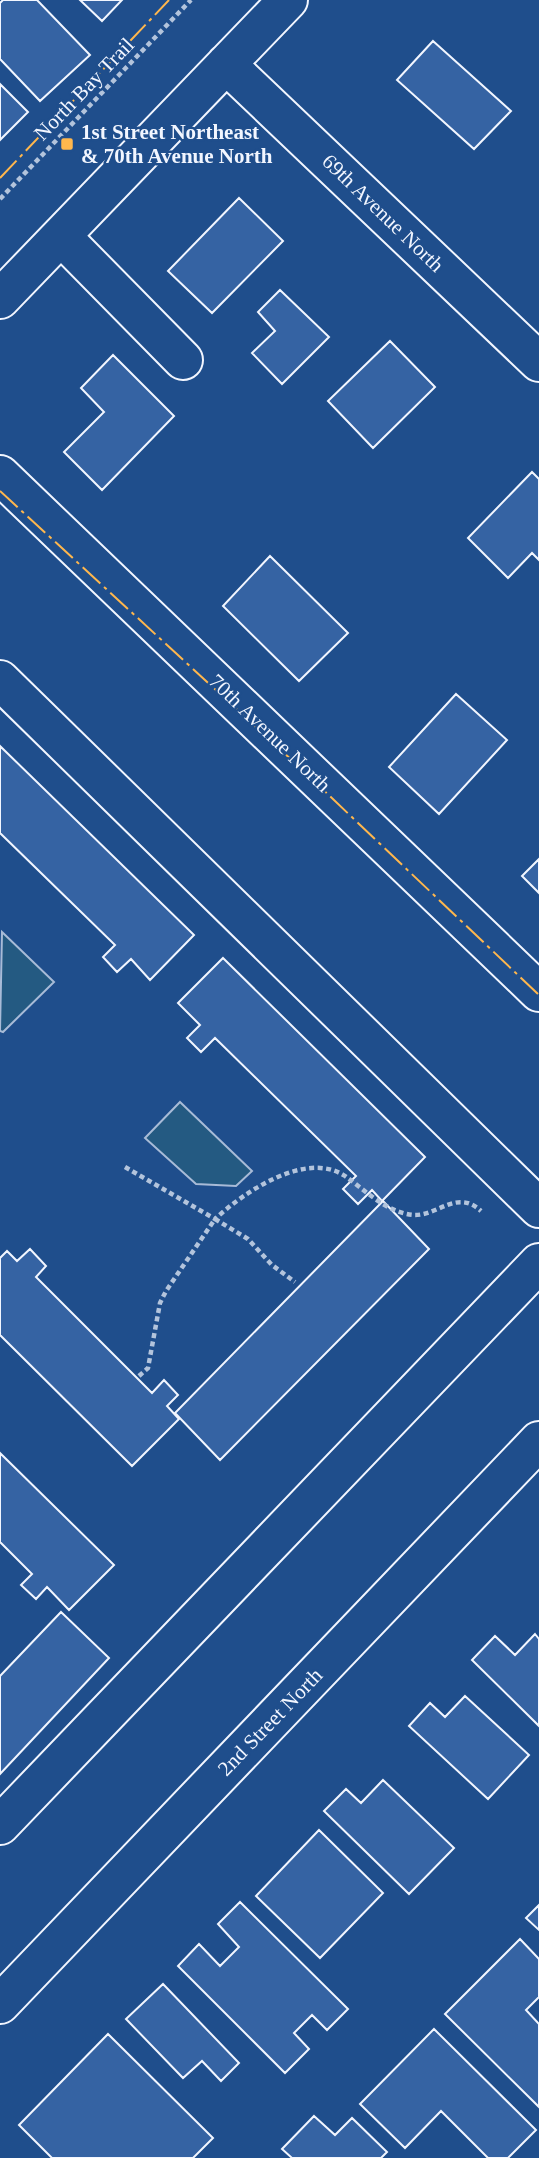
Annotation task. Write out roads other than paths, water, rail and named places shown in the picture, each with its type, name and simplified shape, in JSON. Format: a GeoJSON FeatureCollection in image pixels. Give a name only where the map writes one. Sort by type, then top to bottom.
{"type":"FeatureCollection","features":[{"type":"Feature","properties":{"kind":"street"},"geometry":{"type":"LineString","coordinates":[[0,299],[288,0]]}},
{"type":"Feature","properties":{"kind":"street","name":"69th Avenue North"},"geometry":{"type":"LineString","coordinates":[[226,64],[539,362]]}},
{"type":"Feature","properties":{"kind":"street"},"geometry":{"type":"LineString","coordinates":[[61,236],[183,360]]}},
{"type":"Feature","properties":{"kind":"street","name":"70th Avenue North"},"geometry":{"type":"LineString","coordinates":[[0,475],[539,992]]}},
{"type":"Feature","properties":{"kind":"street"},"geometry":{"type":"LineString","coordinates":[[0,680],[539,1208]]}},
{"type":"Feature","properties":{"kind":"street"},"geometry":{"type":"LineString","coordinates":[[0,1825],[539,1263]]}},
{"type":"Feature","properties":{"kind":"street","name":"2nd Street North"},"geometry":{"type":"LineString","coordinates":[[0,2004],[539,1441]]}},
{"type":"Feature","properties":{"kind":"place","name":"1st Street Northeast & 70th Avenue North"},"geometry":{"type":"Point","coordinates":[67,144]}}]}
